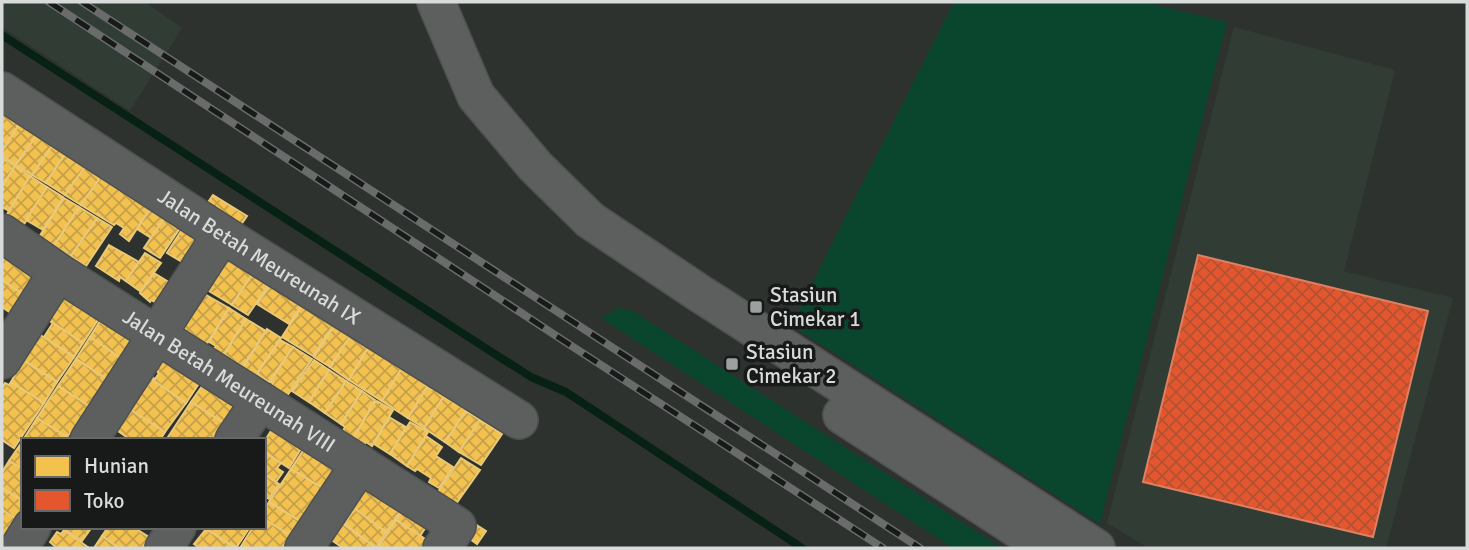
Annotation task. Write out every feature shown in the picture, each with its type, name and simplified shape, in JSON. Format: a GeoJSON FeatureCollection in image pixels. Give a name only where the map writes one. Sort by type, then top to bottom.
{"type":"FeatureCollection","features":[{"type":"Feature","properties":{"kind":"street"},"geometry":{"type":"LineString","coordinates":[[410,2],[457,110],[522,186],[579,241],[647,289],[1033,528],[1096,548]]}},
{"type":"Feature","properties":{"kind":"street"},"geometry":{"type":"LineString","coordinates":[[436,2],[476,96],[535,166],[590,220],[696,291],[1033,528]]}},
{"type":"Feature","properties":{"kind":"street","name":"Jalan Betah Meureunah IX"},"geometry":{"type":"LineString","coordinates":[[2,91],[222,234],[519,420]]}},
{"type":"Feature","properties":{"kind":"street","name":"Jalan Betah Meureunah VIII"},"geometry":{"type":"LineString","coordinates":[[2,233],[58,272],[360,464],[450,537]]}},
{"type":"Feature","properties":{"kind":"street"},"geometry":{"type":"LineString","coordinates":[[90,438],[222,234]]}},
{"type":"Feature","properties":{"kind":"street"},"geometry":{"type":"LineString","coordinates":[[2,360],[58,272]]}},
{"type":"Feature","properties":{"kind":"street"},"geometry":{"type":"LineString","coordinates":[[235,438],[260,401]]}},
{"type":"Feature","properties":{"kind":"street"},"geometry":{"type":"LineString","coordinates":[[304,548],[360,464]]}},
{"type":"Feature","properties":{"kind":"street"},"geometry":{"type":"LineString","coordinates":[[19,548],[32,529]]}},
{"type":"Feature","properties":{"kind":"street"},"geometry":{"type":"LineString","coordinates":[[164,548],[176,529]]}},
{"type":"Feature","properties":{"kind":"shaded area"},"geometry":{"type":"Polygon","coordinates":[[[2,2],[145,2],[182,28],[130,111],[2,27],[2,2]]]}},
{"type":"Feature","properties":{"kind":"shaded area"},"geometry":{"type":"Polygon","coordinates":[[[1234,27],[1395,70],[1344,271],[1453,298],[1386,548],[1148,548],[1107,523],[1234,27]]]}},
{"type":"Feature","properties":{"kind":"green space"},"geometry":{"type":"Polygon","coordinates":[[[954,2],[1144,2],[1227,22],[1100,524],[791,325],[954,2]]]}},
{"type":"Feature","properties":{"kind":"green space"},"geometry":{"type":"Polygon","coordinates":[[[619,308],[631,310],[1002,548],[953,548],[601,318],[619,308]]]}},
{"type":"Feature","properties":{"kind":"building: Hunian"},"geometry":{"type":"Polygon","coordinates":[[[4,112],[22,120],[2,151],[2,115],[4,112]]]}},
{"type":"Feature","properties":{"kind":"building: Hunian"},"geometry":{"type":"Polygon","coordinates":[[[22,120],[38,133],[16,165],[2,156],[2,151],[22,120]]]}},
{"type":"Feature","properties":{"kind":"building: Hunian"},"geometry":{"type":"Polygon","coordinates":[[[38,133],[54,143],[32,175],[16,165],[38,133]]]}},
{"type":"Feature","properties":{"kind":"building: Hunian"},"geometry":{"type":"Polygon","coordinates":[[[54,143],[67,151],[46,183],[32,175],[54,143]]]}},
{"type":"Feature","properties":{"kind":"building: Hunian"},"geometry":{"type":"Polygon","coordinates":[[[67,151],[87,164],[65,195],[46,183],[67,151]]]}},
{"type":"Feature","properties":{"kind":"building: Hunian"},"geometry":{"type":"Polygon","coordinates":[[[2,158],[15,166],[2,187],[2,158]]]}},
{"type":"Feature","properties":{"kind":"building: Hunian"},"geometry":{"type":"Polygon","coordinates":[[[87,164],[103,174],[81,205],[65,195],[87,164]]]}},
{"type":"Feature","properties":{"kind":"building: Hunian"},"geometry":{"type":"Polygon","coordinates":[[[15,166],[30,176],[9,211],[2,207],[2,187],[15,166]]]}},
{"type":"Feature","properties":{"kind":"building: Hunian"},"geometry":{"type":"Polygon","coordinates":[[[105,171],[152,205],[129,241],[120,234],[124,228],[81,205],[105,171]]]}},
{"type":"Feature","properties":{"kind":"building: Hunian"},"geometry":{"type":"Polygon","coordinates":[[[30,176],[47,187],[23,226],[6,216],[30,176]]]}},
{"type":"Feature","properties":{"kind":"building: Hunian"},"geometry":{"type":"Polygon","coordinates":[[[47,187],[63,197],[43,230],[26,220],[47,187]]]}},
{"type":"Feature","properties":{"kind":"building: Hunian"},"geometry":{"type":"Polygon","coordinates":[[[213,195],[247,216],[238,229],[204,208],[213,195]]]}},
{"type":"Feature","properties":{"kind":"building: Hunian"},"geometry":{"type":"Polygon","coordinates":[[[64,198],[79,207],[54,246],[39,237],[64,198]]]}},
{"type":"Feature","properties":{"kind":"building: Hunian"},"geometry":{"type":"Polygon","coordinates":[[[157,198],[171,208],[151,238],[137,229],[157,198]]]}},
{"type":"Feature","properties":{"kind":"building: Hunian"},"geometry":{"type":"Polygon","coordinates":[[[79,207],[97,218],[71,256],[54,246],[79,207]]]}},
{"type":"Feature","properties":{"kind":"building: Hunian"},"geometry":{"type":"Polygon","coordinates":[[[171,208],[184,222],[160,258],[144,248],[171,208]]]}},
{"type":"Feature","properties":{"kind":"building: Hunian"},"geometry":{"type":"Polygon","coordinates":[[[97,218],[112,227],[86,266],[71,256],[97,218]]]}},
{"type":"Feature","properties":{"kind":"building: Hunian"},"geometry":{"type":"Polygon","coordinates":[[[183,228],[207,243],[194,269],[167,253],[183,228]]]}},
{"type":"Feature","properties":{"kind":"building: Hunian"},"geometry":{"type":"Polygon","coordinates":[[[109,245],[139,262],[126,281],[120,277],[119,281],[96,266],[109,245]]]}},
{"type":"Feature","properties":{"kind":"building: Hunian"},"geometry":{"type":"Polygon","coordinates":[[[10,247],[46,274],[30,299],[2,280],[2,259],[10,247]]]}},
{"type":"Feature","properties":{"kind":"building: Hunian"},"geometry":{"type":"Polygon","coordinates":[[[229,249],[253,273],[232,305],[204,288],[229,249]]]}},
{"type":"Feature","properties":{"kind":"building: Hunian"},"geometry":{"type":"Polygon","coordinates":[[[145,253],[161,263],[140,291],[126,281],[145,253]]]}},
{"type":"Feature","properties":{"kind":"building: Hunian"},"geometry":{"type":"Polygon","coordinates":[[[154,273],[172,284],[159,304],[151,300],[150,302],[140,293],[154,273]]]}},
{"type":"Feature","properties":{"kind":"building: Hunian"},"geometry":{"type":"Polygon","coordinates":[[[253,273],[269,284],[248,315],[232,305],[253,273]]]}},
{"type":"Feature","properties":{"kind":"building: Hunian"},"geometry":{"type":"Polygon","coordinates":[[[2,280],[30,299],[18,318],[2,307],[2,280]]]}},
{"type":"Feature","properties":{"kind":"building: Hunian"},"geometry":{"type":"Polygon","coordinates":[[[271,284],[301,306],[289,324],[257,304],[271,284]]]}},
{"type":"Feature","properties":{"kind":"building: Hunian"},"geometry":{"type":"Polygon","coordinates":[[[72,286],[105,309],[83,343],[48,320],[72,286]]]}},
{"type":"Feature","properties":{"kind":"building: Hunian"},"geometry":{"type":"Polygon","coordinates":[[[201,292],[229,308],[205,347],[181,334],[187,322],[184,320],[201,292]]]}},
{"type":"Feature","properties":{"kind":"building: Hunian"},"geometry":{"type":"Polygon","coordinates":[[[302,306],[323,319],[329,311],[339,317],[313,356],[282,337],[302,306]]]}},
{"type":"Feature","properties":{"kind":"building: Hunian"},"geometry":{"type":"Polygon","coordinates":[[[229,308],[246,319],[222,357],[212,351],[216,346],[209,342],[229,308]]]}},
{"type":"Feature","properties":{"kind":"building: Hunian"},"geometry":{"type":"Polygon","coordinates":[[[107,310],[147,338],[129,364],[90,337],[107,310]]]}},
{"type":"Feature","properties":{"kind":"building: Hunian"},"geometry":{"type":"Polygon","coordinates":[[[246,319],[266,331],[243,366],[224,355],[246,319]]]}},
{"type":"Feature","properties":{"kind":"building: Hunian"},"geometry":{"type":"Polygon","coordinates":[[[53,323],[83,343],[74,357],[44,337],[53,323]]]}},
{"type":"Feature","properties":{"kind":"building: Hunian"},"geometry":{"type":"Polygon","coordinates":[[[334,326],[351,335],[330,367],[314,357],[334,326]]]}},
{"type":"Feature","properties":{"kind":"building: Hunian"},"geometry":{"type":"Polygon","coordinates":[[[267,329],[281,338],[253,379],[241,371],[267,329]]]}},
{"type":"Feature","properties":{"kind":"building: Hunian"},"geometry":{"type":"Polygon","coordinates":[[[39,334],[74,357],[57,382],[22,359],[39,334]]]}},
{"type":"Feature","properties":{"kind":"building: Hunian"},"geometry":{"type":"Polygon","coordinates":[[[351,335],[369,346],[349,380],[330,367],[351,335]]]}},
{"type":"Feature","properties":{"kind":"building: Hunian"},"geometry":{"type":"Polygon","coordinates":[[[90,337],[124,360],[111,382],[76,359],[90,337]]]}},
{"type":"Feature","properties":{"kind":"building: Hunian"},"geometry":{"type":"Polygon","coordinates":[[[280,340],[293,347],[269,382],[257,374],[280,340]]]}},
{"type":"Feature","properties":{"kind":"building: Hunian"},"geometry":{"type":"Polygon","coordinates":[[[369,346],[402,368],[382,401],[349,380],[369,346]]]}},
{"type":"Feature","properties":{"kind":"building: Hunian"},"geometry":{"type":"Polygon","coordinates":[[[293,347],[312,359],[285,399],[269,389],[273,383],[270,382],[293,347]]]}},
{"type":"Feature","properties":{"kind":"building: Hunian"},"geometry":{"type":"Polygon","coordinates":[[[18,357],[57,382],[44,403],[11,382],[15,375],[9,370],[18,357]]]}},
{"type":"Feature","properties":{"kind":"building: Hunian"},"geometry":{"type":"Polygon","coordinates":[[[161,357],[204,376],[186,403],[151,379],[155,379],[159,373],[153,369],[161,357]]]}},
{"type":"Feature","properties":{"kind":"building: Hunian"},"geometry":{"type":"Polygon","coordinates":[[[76,359],[111,382],[89,406],[58,386],[76,359]]]}},
{"type":"Feature","properties":{"kind":"building: Hunian"},"geometry":{"type":"Polygon","coordinates":[[[314,360],[329,370],[309,402],[292,391],[314,360]]]}},
{"type":"Feature","properties":{"kind":"building: Hunian"},"geometry":{"type":"Polygon","coordinates":[[[402,368],[427,387],[408,418],[382,401],[402,368]]]}},
{"type":"Feature","properties":{"kind":"building: Hunian"},"geometry":{"type":"Polygon","coordinates":[[[329,370],[346,381],[325,413],[309,402],[329,370]]]}},
{"type":"Feature","properties":{"kind":"building: Hunian"},"geometry":{"type":"Polygon","coordinates":[[[151,379],[186,403],[165,432],[131,410],[137,400],[133,398],[142,384],[146,386],[151,379]]]}},
{"type":"Feature","properties":{"kind":"building: Hunian"},"geometry":{"type":"Polygon","coordinates":[[[207,379],[246,404],[224,423],[191,402],[207,379]]]}},
{"type":"Feature","properties":{"kind":"building: Hunian"},"geometry":{"type":"Polygon","coordinates":[[[438,380],[450,387],[424,428],[408,418],[427,387],[432,390],[438,380]]]}},
{"type":"Feature","properties":{"kind":"building: Hunian"},"geometry":{"type":"Polygon","coordinates":[[[346,381],[362,391],[341,424],[325,413],[346,381]]]}},
{"type":"Feature","properties":{"kind":"building: Hunian"},"geometry":{"type":"Polygon","coordinates":[[[11,382],[44,403],[14,448],[2,440],[2,388],[5,383],[9,385],[11,382]]]}},
{"type":"Feature","properties":{"kind":"building: Hunian"},"geometry":{"type":"Polygon","coordinates":[[[58,386],[97,411],[67,437],[37,418],[58,386]]]}},
{"type":"Feature","properties":{"kind":"building: Hunian"},"geometry":{"type":"Polygon","coordinates":[[[362,391],[375,400],[353,439],[342,433],[345,427],[341,424],[362,391]]]}},
{"type":"Feature","properties":{"kind":"building: Hunian"},"geometry":{"type":"Polygon","coordinates":[[[462,395],[472,401],[445,442],[424,428],[444,396],[456,404],[462,395]]]}},
{"type":"Feature","properties":{"kind":"building: Hunian"},"geometry":{"type":"Polygon","coordinates":[[[377,401],[393,410],[372,446],[366,442],[363,447],[353,439],[377,401]]]}},
{"type":"Feature","properties":{"kind":"building: Hunian"},"geometry":{"type":"Polygon","coordinates":[[[191,402],[224,423],[222,438],[216,433],[212,438],[168,437],[191,402]]]}},
{"type":"Feature","properties":{"kind":"building: Hunian"},"geometry":{"type":"Polygon","coordinates":[[[131,410],[165,432],[161,438],[128,438],[115,429],[131,410]]]}},
{"type":"Feature","properties":{"kind":"building: Hunian"},"geometry":{"type":"Polygon","coordinates":[[[466,411],[480,420],[459,452],[445,442],[466,411]]]}},
{"type":"Feature","properties":{"kind":"building: Hunian"},"geometry":{"type":"Polygon","coordinates":[[[389,417],[406,427],[390,454],[374,444],[389,417]]]}},
{"type":"Feature","properties":{"kind":"building: Hunian"},"geometry":{"type":"Polygon","coordinates":[[[37,418],[67,437],[67,438],[24,438],[37,418]]]}},
{"type":"Feature","properties":{"kind":"building: Hunian"},"geometry":{"type":"Polygon","coordinates":[[[480,420],[502,434],[481,465],[459,452],[480,420]]]}},
{"type":"Feature","properties":{"kind":"building: Hunian"},"geometry":{"type":"Polygon","coordinates":[[[410,422],[428,432],[407,466],[390,454],[410,422]]]}},
{"type":"Feature","properties":{"kind":"building: Hunian"},"geometry":{"type":"Polygon","coordinates":[[[276,423],[305,442],[289,468],[266,453],[266,439],[276,423]]]}},
{"type":"Feature","properties":{"kind":"building: Hunian"},"geometry":{"type":"Polygon","coordinates":[[[426,436],[442,447],[436,456],[453,467],[439,488],[429,482],[431,478],[407,466],[426,436]]]}},
{"type":"Feature","properties":{"kind":"building: Hunian"},"geometry":{"type":"Polygon","coordinates":[[[21,443],[21,468],[9,461],[21,443]]]}},
{"type":"Feature","properties":{"kind":"building: Hunian"},"geometry":{"type":"Polygon","coordinates":[[[308,443],[345,473],[329,492],[291,469],[308,443]]]}},
{"type":"Feature","properties":{"kind":"building: Hunian"},"geometry":{"type":"Polygon","coordinates":[[[266,453],[281,463],[277,468],[283,472],[276,482],[266,475],[266,453]]]}},
{"type":"Feature","properties":{"kind":"building: Hunian"},"geometry":{"type":"Polygon","coordinates":[[[461,458],[480,470],[456,504],[438,492],[461,458]]]}},
{"type":"Feature","properties":{"kind":"building: Hunian"},"geometry":{"type":"Polygon","coordinates":[[[9,461],[21,468],[21,500],[2,488],[2,472],[9,461]]]}},
{"type":"Feature","properties":{"kind":"building: Hunian"},"geometry":{"type":"Polygon","coordinates":[[[291,469],[329,492],[308,526],[269,502],[291,469]]]}},
{"type":"Feature","properties":{"kind":"building: Hunian"},"geometry":{"type":"Polygon","coordinates":[[[266,475],[279,484],[269,499],[266,497],[266,475]]]}},
{"type":"Feature","properties":{"kind":"building: Hunian"},"geometry":{"type":"Polygon","coordinates":[[[371,484],[403,508],[386,532],[348,504],[360,487],[366,491],[371,484]]]}},
{"type":"Feature","properties":{"kind":"building: Hunian"},"geometry":{"type":"Polygon","coordinates":[[[2,488],[21,500],[21,515],[18,520],[2,510],[2,488]]]}},
{"type":"Feature","properties":{"kind":"building: Hunian"},"geometry":{"type":"Polygon","coordinates":[[[269,502],[308,526],[298,540],[266,520],[266,507],[269,502]]]}},
{"type":"Feature","properties":{"kind":"building: Hunian"},"geometry":{"type":"Polygon","coordinates":[[[406,507],[429,522],[420,536],[396,520],[406,507]]]}},
{"type":"Feature","properties":{"kind":"building: Hunian"},"geometry":{"type":"Polygon","coordinates":[[[354,508],[386,532],[376,548],[345,524],[354,508]]]}},
{"type":"Feature","properties":{"kind":"building: Hunian"},"geometry":{"type":"Polygon","coordinates":[[[2,510],[21,522],[21,525],[7,539],[2,536],[2,510]]]}},
{"type":"Feature","properties":{"kind":"building: Hunian"},"geometry":{"type":"Polygon","coordinates":[[[266,520],[300,541],[296,548],[240,548],[252,529],[266,529],[266,520]]]}},
{"type":"Feature","properties":{"kind":"building: Hunian"},"geometry":{"type":"Polygon","coordinates":[[[396,520],[430,542],[426,548],[379,546],[396,520]]]}},
{"type":"Feature","properties":{"kind":"building: Hunian"},"geometry":{"type":"Polygon","coordinates":[[[341,522],[376,548],[343,548],[330,539],[341,522]]]}},
{"type":"Feature","properties":{"kind":"building: Hunian"},"geometry":{"type":"Polygon","coordinates":[[[475,524],[486,531],[477,544],[466,536],[475,524]]]}},
{"type":"Feature","properties":{"kind":"building: Hunian"},"geometry":{"type":"Polygon","coordinates":[[[64,529],[91,529],[82,541],[64,529]]]}},
{"type":"Feature","properties":{"kind":"building: Hunian"},"geometry":{"type":"Polygon","coordinates":[[[107,529],[136,529],[157,542],[153,548],[119,548],[102,536],[107,529]]]}},
{"type":"Feature","properties":{"kind":"building: Hunian"},"geometry":{"type":"Polygon","coordinates":[[[206,529],[235,548],[200,548],[194,544],[206,529]]]}},
{"type":"Feature","properties":{"kind":"building: Hunian"},"geometry":{"type":"Polygon","coordinates":[[[207,529],[249,529],[236,548],[207,529]]]}},
{"type":"Feature","properties":{"kind":"building: Hunian"},"geometry":{"type":"Polygon","coordinates":[[[64,530],[89,548],[57,548],[50,542],[57,532],[61,534],[64,530]]]}},
{"type":"Feature","properties":{"kind":"building: Hunian"},"geometry":{"type":"Polygon","coordinates":[[[102,536],[119,548],[94,548],[102,536]]]}},
{"type":"Feature","properties":{"kind":"building: Toko"},"geometry":{"type":"Polygon","coordinates":[[[1198,255],[1428,311],[1373,537],[1143,482],[1198,255]]]}},
{"type":"Feature","properties":{"kind":"waterway"},"geometry":{"type":"LineString","coordinates":[[2,35],[531,377],[566,392],[802,548]]}},
{"type":"Feature","properties":{"kind":"railway"},"geometry":{"type":"LineString","coordinates":[[49,2],[883,548]]}},
{"type":"Feature","properties":{"kind":"railway"},"geometry":{"type":"LineString","coordinates":[[82,2],[920,548]]}},
{"type":"Feature","properties":{"kind":"place","name":"Stasiun Cimekar 1"},"geometry":{"type":"Point","coordinates":[756,307]}},
{"type":"Feature","properties":{"kind":"place","name":"Stasiun Cimekar 2"},"geometry":{"type":"Point","coordinates":[732,364]}}]}
